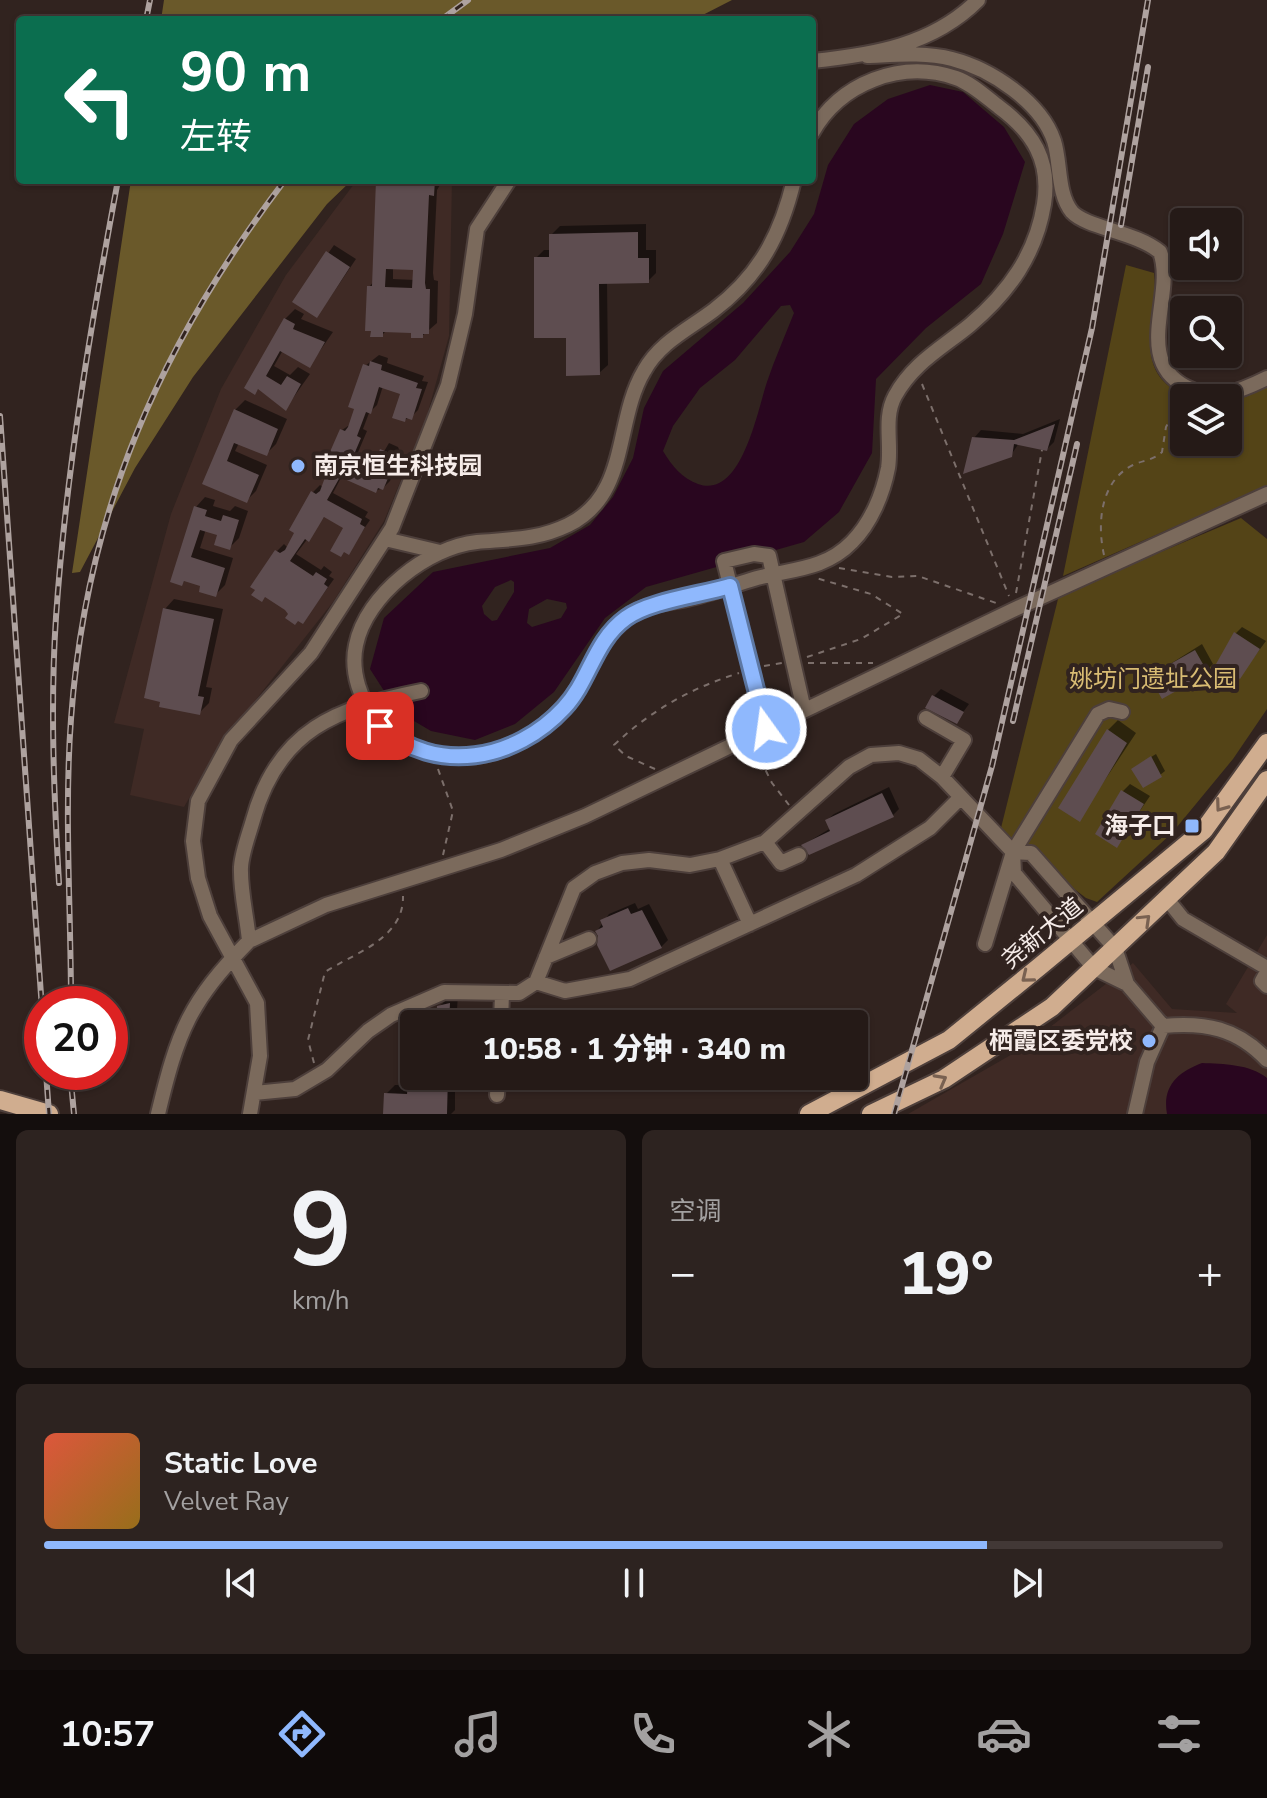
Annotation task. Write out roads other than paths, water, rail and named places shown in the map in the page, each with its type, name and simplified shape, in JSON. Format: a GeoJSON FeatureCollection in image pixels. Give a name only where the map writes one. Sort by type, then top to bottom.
{"type":"FeatureCollection","features":[{"type":"Feature","properties":{"kind":"main road","name":"尧新大道"},"geometry":{"type":"LineString","coordinates":[[809,1114],[949,1040],[1204,830],[1267,743]]}},
{"type":"Feature","properties":{"kind":"main road"},"geometry":{"type":"LineString","coordinates":[[871,1114],[944,1079],[1052,1007],[1216,852],[1267,780]]}},
{"type":"Feature","properties":{"kind":"main road"},"geometry":{"type":"LineString","coordinates":[[0,1100],[49,1114]]}},
{"type":"Feature","properties":{"kind":"lane"},"geometry":{"type":"LineString","coordinates":[[867,56],[927,36],[978,0]]}},
{"type":"Feature","properties":{"kind":"lane"},"geometry":{"type":"LineString","coordinates":[[816,61],[924,55],[954,60],[1009,87],[1033,109],[1054,141],[1065,202],[1073,214],[1134,235],[1160,252],[1166,283],[1158,314],[1158,346],[1165,369],[1200,394],[1220,396],[1267,378]]}},
{"type":"Feature","properties":{"kind":"lane"},"geometry":{"type":"LineString","coordinates":[[793,184],[780,231],[754,271],[716,308],[657,352],[644,371],[611,482],[599,499],[573,523],[535,538],[475,542],[440,552],[392,587],[364,620],[355,646],[354,673],[365,704],[380,726],[394,739],[431,753],[465,759],[503,750],[528,738],[565,707],[588,672],[599,645],[623,619],[640,609],[773,574],[802,571],[827,560],[851,544],[875,507],[888,467],[889,414],[893,399],[935,349],[969,325],[1019,274],[1031,253],[1042,219],[1047,186],[1035,139],[1007,112],[957,78],[922,72],[895,73],[866,81],[844,94],[816,128]]}},
{"type":"Feature","properties":{"kind":"lane"},"geometry":{"type":"LineString","coordinates":[[250,1114],[260,1056],[257,1003],[210,916],[198,878],[193,841],[198,801],[231,740],[311,653],[385,539],[430,439],[448,385],[465,314],[477,229],[506,184]]}},
{"type":"Feature","properties":{"kind":"lane"},"geometry":{"type":"LineString","coordinates":[[158,1114],[182,1030],[193,1006],[249,941],[326,905],[437,871],[585,816],[1013,610],[1267,494]]}},
{"type":"Feature","properties":{"kind":"lane"},"geometry":{"type":"LineString","coordinates":[[385,539],[440,552]]}},
{"type":"Feature","properties":{"kind":"lane"},"geometry":{"type":"LineString","coordinates":[[766,729],[724,561],[742,556],[769,556],[804,710]]}},
{"type":"Feature","properties":{"kind":"lane"},"geometry":{"type":"LineString","coordinates":[[249,941],[241,866],[258,801],[292,744],[339,711],[421,691]]}},
{"type":"Feature","properties":{"kind":"lane"},"geometry":{"type":"LineString","coordinates":[[985,944],[1013,852],[1098,714],[1109,709],[1122,712]]}},
{"type":"Feature","properties":{"kind":"lane"},"geometry":{"type":"LineString","coordinates":[[926,718],[964,740],[942,777]]}},
{"type":"Feature","properties":{"kind":"lane"},"geometry":{"type":"LineString","coordinates":[[254,1093],[295,1089],[318,1076],[391,1015],[444,992],[519,993],[536,982],[574,888],[595,873],[622,863],[649,860],[690,865],[720,859],[765,842],[794,812],[849,767],[871,755],[899,753],[919,759],[942,777],[1013,852],[1014,873],[1094,968],[1127,984]]}},
{"type":"Feature","properties":{"kind":"lane"},"geometry":{"type":"LineString","coordinates":[[536,982],[565,991],[630,979],[856,875],[930,828],[960,798]]}},
{"type":"Feature","properties":{"kind":"lane"},"geometry":{"type":"LineString","coordinates":[[765,842],[781,863],[799,855]]}},
{"type":"Feature","properties":{"kind":"lane"},"geometry":{"type":"LineString","coordinates":[[1013,852],[1031,853],[1115,948],[1127,984],[1163,1026]]}},
{"type":"Feature","properties":{"kind":"lane"},"geometry":{"type":"LineString","coordinates":[[720,859],[750,924]]}},
{"type":"Feature","properties":{"kind":"lane"},"geometry":{"type":"LineString","coordinates":[[1167,899],[1183,919],[1267,970],[1262,981],[1267,986]]}},
{"type":"Feature","properties":{"kind":"lane"},"geometry":{"type":"LineString","coordinates":[[546,957],[589,939]]}},
{"type":"Feature","properties":{"kind":"lane"},"geometry":{"type":"LineString","coordinates":[[501,1010],[502,993]]}},
{"type":"Feature","properties":{"kind":"lane"},"geometry":{"type":"LineString","coordinates":[[1163,1026],[1189,1023],[1232,1032],[1254,1046],[1267,1060]]}},
{"type":"Feature","properties":{"kind":"lane"},"geometry":{"type":"LineString","coordinates":[[1135,1114],[1147,1062],[1163,1026]]}},
{"type":"Feature","properties":{"kind":"lane"},"geometry":{"type":"LineString","coordinates":[[497,1090],[497,1095]]}},
{"type":"Feature","properties":{"kind":"railway"},"geometry":{"type":"LineString","coordinates":[[147,16],[150,0]]}},
{"type":"Feature","properties":{"kind":"railway"},"geometry":{"type":"LineString","coordinates":[[446,16],[468,0]]}},
{"type":"Feature","properties":{"kind":"railway"},"geometry":{"type":"LineString","coordinates":[[894,1114],[992,766],[1092,328],[1148,0]]}},
{"type":"Feature","properties":{"kind":"railway"},"geometry":{"type":"LineString","coordinates":[[1121,225],[1148,67]]}},
{"type":"Feature","properties":{"kind":"railway"},"geometry":{"type":"LineString","coordinates":[[59,883],[53,717],[60,562],[81,398],[117,184]]}},
{"type":"Feature","properties":{"kind":"railway"},"geometry":{"type":"LineString","coordinates":[[71,986],[69,754],[79,643],[93,570],[112,500],[166,368],[201,304],[282,184]]}},
{"type":"Feature","properties":{"kind":"railway"},"geometry":{"type":"LineString","coordinates":[[0,416],[40,986]]}},
{"type":"Feature","properties":{"kind":"railway"},"geometry":{"type":"LineString","coordinates":[[1013,721],[1077,444]]}},
{"type":"Feature","properties":{"kind":"railway"},"geometry":{"type":"LineString","coordinates":[[47,1090],[49,1114]]}},
{"type":"Feature","properties":{"kind":"railway"},"geometry":{"type":"LineString","coordinates":[[72,1090],[74,1114]]}},
{"type":"Feature","properties":{"kind":"place","name":"南京恒生科技园"},"geometry":{"type":"Point","coordinates":[298,466]}},
{"type":"Feature","properties":{"kind":"place","name":"海子口"},"geometry":{"type":"Point","coordinates":[1192,826]}},
{"type":"Feature","properties":{"kind":"place","name":"栖霞区委党校"},"geometry":{"type":"Point","coordinates":[1149,1041]}},
{"type":"Feature","properties":{"kind":"park label","name":"姚坊门遗址公园"},"geometry":{"type":"Point","coordinates":[1153,679]}}]}
